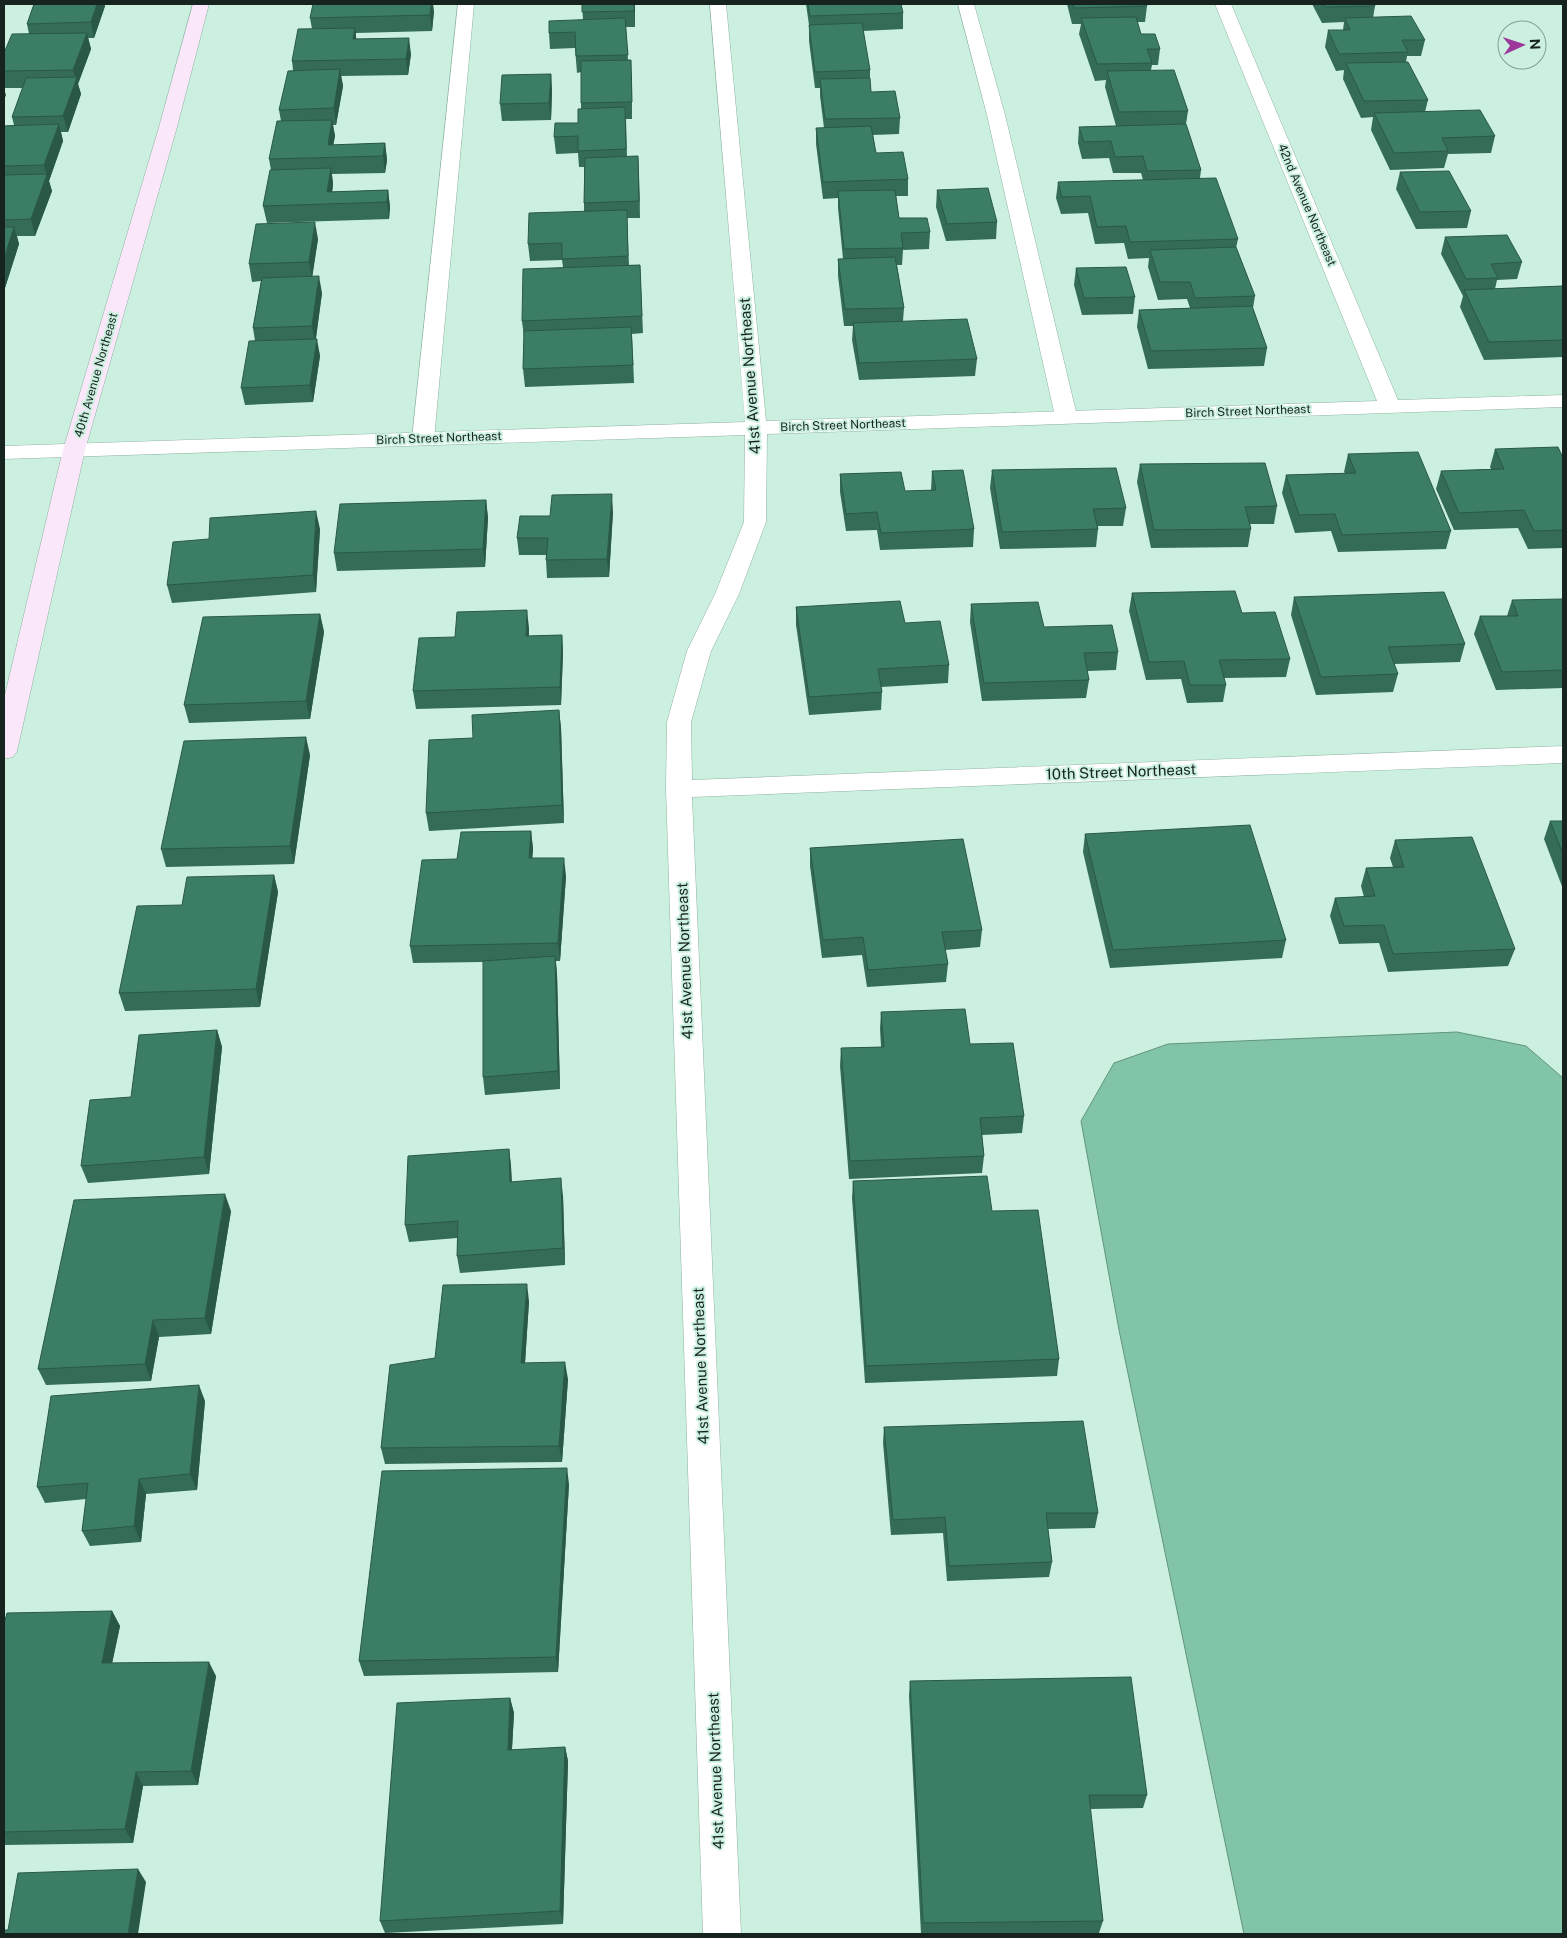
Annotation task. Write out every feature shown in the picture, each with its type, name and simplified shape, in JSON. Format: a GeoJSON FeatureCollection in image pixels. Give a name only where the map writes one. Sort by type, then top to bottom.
{"type":"FeatureCollection","features":[{"type":"Feature","properties":{"kind":"street","name":"40th Avenue Northeast"},"geometry":{"type":"LineString","coordinates":[[4,750],[74,450],[168,127],[201,4]]}},
{"type":"Feature","properties":{"kind":"street"},"geometry":{"type":"LineString","coordinates":[[423,439],[466,4]]}},
{"type":"Feature","properties":{"kind":"street","name":"41st Avenue Northeast"},"geometry":{"type":"LineString","coordinates":[[718,4],[756,428],[755,522],[727,594],[699,651],[679,722],[679,789],[722,1934]]}},
{"type":"Feature","properties":{"kind":"street"},"geometry":{"type":"LineString","coordinates":[[966,4],[996,116],[1066,416]]}},
{"type":"Feature","properties":{"kind":"street","name":"42nd Avenue Northeast"},"geometry":{"type":"LineString","coordinates":[[1223,4],[1390,406]]}},
{"type":"Feature","properties":{"kind":"street","name":"Birch Street Northeast"},"geometry":{"type":"LineString","coordinates":[[4,453],[1066,416],[1563,401]]}},
{"type":"Feature","properties":{"kind":"street","name":"10th Street Northeast"},"geometry":{"type":"LineString","coordinates":[[679,789],[1563,755]]}},
{"type":"Feature","properties":{"kind":"shaded area"},"geometry":{"type":"Polygon","coordinates":[[[1457,1032],[1526,1046],[1563,1078],[1563,1934],[1244,1934],[1119,1330],[1081,1121],[1114,1063],[1168,1044],[1457,1032]]]}},
{"type":"Feature","properties":{"kind":"building"},"geometry":{"type":"Polygon","coordinates":[[[34,4],[97,4],[91,22],[27,24],[34,4]]]}},
{"type":"Feature","properties":{"kind":"building"},"geometry":{"type":"Polygon","coordinates":[[[313,4],[431,4],[430,15],[310,18],[313,4]]]}},
{"type":"Feature","properties":{"kind":"building"},"geometry":{"type":"Polygon","coordinates":[[[582,4],[634,4],[634,11],[582,12],[582,4]]]}},
{"type":"Feature","properties":{"kind":"building"},"geometry":{"type":"Polygon","coordinates":[[[808,4],[901,4],[903,13],[810,16],[808,4]]]}},
{"type":"Feature","properties":{"kind":"building"},"geometry":{"type":"Polygon","coordinates":[[[1073,4],[1146,4],[1147,6],[1074,8],[1073,4]]]}},
{"type":"Feature","properties":{"kind":"building"},"geometry":{"type":"Polygon","coordinates":[[[1323,4],[1374,4],[1375,6],[1325,7],[1323,4]]]}},
{"type":"Feature","properties":{"kind":"building"},"geometry":{"type":"Polygon","coordinates":[[[1411,16],[1425,40],[1402,40],[1408,52],[1339,54],[1328,30],[1350,30],[1345,18],[1411,16]]]}},
{"type":"Feature","properties":{"kind":"building"},"geometry":{"type":"Polygon","coordinates":[[[1136,17],[1141,34],[1155,34],[1160,49],[1147,49],[1152,63],[1097,64],[1081,18],[1136,17]]]}},
{"type":"Feature","properties":{"kind":"building"},"geometry":{"type":"Polygon","coordinates":[[[625,18],[628,55],[576,56],[575,32],[549,33],[549,21],[625,18]]]}},
{"type":"Feature","properties":{"kind":"building"},"geometry":{"type":"Polygon","coordinates":[[[862,23],[870,70],[815,72],[809,25],[862,23]]]}},
{"type":"Feature","properties":{"kind":"building"},"geometry":{"type":"Polygon","coordinates":[[[355,28],[353,39],[409,38],[406,59],[292,61],[298,29],[355,28]]]}},
{"type":"Feature","properties":{"kind":"building"},"geometry":{"type":"Polygon","coordinates":[[[87,33],[73,70],[4,71],[4,53],[12,34],[87,33]]]}},
{"type":"Feature","properties":{"kind":"building"},"geometry":{"type":"Polygon","coordinates":[[[631,60],[632,102],[581,103],[581,61],[631,60]]]}},
{"type":"Feature","properties":{"kind":"building"},"geometry":{"type":"Polygon","coordinates":[[[1408,62],[1428,100],[1364,101],[1346,63],[1408,62]]]}},
{"type":"Feature","properties":{"kind":"building"},"geometry":{"type":"Polygon","coordinates":[[[340,69],[334,108],[279,110],[288,71],[340,69]]]}},
{"type":"Feature","properties":{"kind":"building"},"geometry":{"type":"Polygon","coordinates":[[[1174,70],[1188,111],[1119,112],[1107,71],[1174,70]]]}},
{"type":"Feature","properties":{"kind":"building"},"geometry":{"type":"Polygon","coordinates":[[[551,74],[549,103],[500,104],[502,75],[551,74]]]}},
{"type":"Feature","properties":{"kind":"building"},"geometry":{"type":"Polygon","coordinates":[[[77,77],[63,116],[12,117],[26,78],[77,77]]]}},
{"type":"Feature","properties":{"kind":"building"},"geometry":{"type":"Polygon","coordinates":[[[870,78],[871,92],[895,91],[900,118],[825,119],[820,79],[870,78]]]}},
{"type":"Feature","properties":{"kind":"building"},"geometry":{"type":"Polygon","coordinates":[[[625,107],[626,149],[578,151],[578,136],[554,137],[555,123],[578,123],[578,109],[625,107]]]}},
{"type":"Feature","properties":{"kind":"building"},"geometry":{"type":"Polygon","coordinates":[[[1480,110],[1495,136],[1442,138],[1448,151],[1394,153],[1374,113],[1480,110]]]}},
{"type":"Feature","properties":{"kind":"building"},"geometry":{"type":"Polygon","coordinates":[[[332,120],[328,145],[385,143],[383,156],[269,159],[277,121],[332,120]]]}},
{"type":"Feature","properties":{"kind":"building"},"geometry":{"type":"Polygon","coordinates":[[[59,124],[44,165],[4,166],[4,126],[59,124]]]}},
{"type":"Feature","properties":{"kind":"building"},"geometry":{"type":"Polygon","coordinates":[[[1186,124],[1201,170],[1147,171],[1143,156],[1115,157],[1111,141],[1084,142],[1079,127],[1186,124]]]}},
{"type":"Feature","properties":{"kind":"building"},"geometry":{"type":"Polygon","coordinates":[[[871,126],[876,153],[903,152],[908,179],[823,182],[816,128],[871,126]]]}},
{"type":"Feature","properties":{"kind":"building"},"geometry":{"type":"Polygon","coordinates":[[[638,156],[639,201],[584,203],[585,158],[638,156]]]}},
{"type":"Feature","properties":{"kind":"building"},"geometry":{"type":"Polygon","coordinates":[[[331,168],[327,192],[388,190],[387,202],[263,206],[270,170],[331,168]]]}},
{"type":"Feature","properties":{"kind":"building"},"geometry":{"type":"Polygon","coordinates":[[[1449,171],[1471,211],[1420,212],[1400,172],[1449,171]]]}},
{"type":"Feature","properties":{"kind":"building"},"geometry":{"type":"Polygon","coordinates":[[[47,174],[31,219],[4,220],[4,175],[47,174]]]}},
{"type":"Feature","properties":{"kind":"building"},"geometry":{"type":"Polygon","coordinates":[[[1216,178],[1238,239],[1130,242],[1126,226],[1097,227],[1090,196],[1062,197],[1058,182],[1216,178]]]}},
{"type":"Feature","properties":{"kind":"building"},"geometry":{"type":"Polygon","coordinates":[[[988,188],[997,222],[947,224],[937,190],[988,188]]]}},
{"type":"Feature","properties":{"kind":"building"},"geometry":{"type":"Polygon","coordinates":[[[895,190],[899,218],[927,218],[930,232],[901,233],[903,248],[844,249],[838,191],[895,190]]]}},
{"type":"Feature","properties":{"kind":"building"},"geometry":{"type":"Polygon","coordinates":[[[627,210],[628,256],[562,259],[562,243],[528,244],[529,213],[627,210]]]}},
{"type":"Feature","properties":{"kind":"building"},"geometry":{"type":"Polygon","coordinates":[[[315,222],[309,262],[249,264],[256,224],[315,222]]]}},
{"type":"Feature","properties":{"kind":"building"},"geometry":{"type":"Polygon","coordinates":[[[4,227],[14,227],[4,259],[4,227]]]}},
{"type":"Feature","properties":{"kind":"building"},"geometry":{"type":"Polygon","coordinates":[[[1507,235],[1522,262],[1491,264],[1498,278],[1466,279],[1445,237],[1507,235]]]}},
{"type":"Feature","properties":{"kind":"building"},"geometry":{"type":"Polygon","coordinates":[[[1236,247],[1255,296],[1195,298],[1190,282],[1160,282],[1150,250],[1236,247]]]}},
{"type":"Feature","properties":{"kind":"building"},"geometry":{"type":"Polygon","coordinates":[[[895,257],[904,308],[845,309],[838,259],[895,257]]]}},
{"type":"Feature","properties":{"kind":"building"},"geometry":{"type":"Polygon","coordinates":[[[640,265],[642,316],[522,321],[523,269],[640,265]]]}},
{"type":"Feature","properties":{"kind":"building"},"geometry":{"type":"Polygon","coordinates":[[[1126,267],[1135,297],[1084,298],[1076,268],[1126,267]]]}},
{"type":"Feature","properties":{"kind":"building"},"geometry":{"type":"Polygon","coordinates":[[[319,276],[312,326],[253,328],[262,278],[319,276]]]}},
{"type":"Feature","properties":{"kind":"building"},"geometry":{"type":"Polygon","coordinates":[[[1563,286],[1563,340],[1489,342],[1464,290],[1563,286]]]}},
{"type":"Feature","properties":{"kind":"building"},"geometry":{"type":"Polygon","coordinates":[[[1252,306],[1267,348],[1151,351],[1139,310],[1252,306]]]}},
{"type":"Feature","properties":{"kind":"building"},"geometry":{"type":"Polygon","coordinates":[[[967,319],[977,359],[859,363],[853,323],[967,319]]]}},
{"type":"Feature","properties":{"kind":"building"},"geometry":{"type":"Polygon","coordinates":[[[631,327],[633,365],[523,369],[524,331],[631,327]]]}},
{"type":"Feature","properties":{"kind":"building"},"geometry":{"type":"Polygon","coordinates":[[[317,339],[310,385],[241,388],[249,341],[317,339]]]}},
{"type":"Feature","properties":{"kind":"building"},"geometry":{"type":"Polygon","coordinates":[[[1558,447],[1563,458],[1563,530],[1534,531],[1524,510],[1459,513],[1441,471],[1504,469],[1495,449],[1558,447]]]}},
{"type":"Feature","properties":{"kind":"building"},"geometry":{"type":"Polygon","coordinates":[[[1418,452],[1451,531],[1342,535],[1335,514],[1299,515],[1286,475],[1356,473],[1348,454],[1418,452]]]}},
{"type":"Feature","properties":{"kind":"building"},"geometry":{"type":"Polygon","coordinates":[[[1265,463],[1277,506],[1245,507],[1251,529],[1154,530],[1140,464],[1265,463]]]}},
{"type":"Feature","properties":{"kind":"building"},"geometry":{"type":"Polygon","coordinates":[[[1116,468],[1126,508],[1093,509],[1098,529],[1002,532],[992,470],[1116,468]]]}},
{"type":"Feature","properties":{"kind":"building"},"geometry":{"type":"Polygon","coordinates":[[[963,470],[974,529],[881,533],[877,512],[846,514],[840,474],[901,472],[905,491],[936,490],[932,471],[963,470]]]}},
{"type":"Feature","properties":{"kind":"building"},"geometry":{"type":"Polygon","coordinates":[[[612,494],[607,559],[546,560],[548,538],[517,538],[520,516],[550,516],[552,495],[612,494]]]}},
{"type":"Feature","properties":{"kind":"building"},"geometry":{"type":"Polygon","coordinates":[[[486,500],[483,549],[334,553],[340,504],[486,500]]]}},
{"type":"Feature","properties":{"kind":"building"},"geometry":{"type":"Polygon","coordinates":[[[316,511],[313,575],[167,585],[173,542],[209,539],[210,518],[316,511]]]}},
{"type":"Feature","properties":{"kind":"building"},"geometry":{"type":"Polygon","coordinates":[[[1235,591],[1242,613],[1275,612],[1290,659],[1219,660],[1226,685],[1190,685],[1184,661],[1149,662],[1132,593],[1235,591]]]}},
{"type":"Feature","properties":{"kind":"building"},"geometry":{"type":"Polygon","coordinates":[[[1444,592],[1465,644],[1388,647],[1398,674],[1321,677],[1294,597],[1444,592]]]}},
{"type":"Feature","properties":{"kind":"building"},"geometry":{"type":"Polygon","coordinates":[[[1563,599],[1563,670],[1502,672],[1480,616],[1518,616],[1512,600],[1563,599]]]}},
{"type":"Feature","properties":{"kind":"building"},"geometry":{"type":"Polygon","coordinates":[[[900,601],[905,623],[940,621],[949,665],[878,669],[882,692],[809,697],[796,607],[900,601]]]}},
{"type":"Feature","properties":{"kind":"building"},"geometry":{"type":"Polygon","coordinates":[[[1038,602],[1044,627],[1112,625],[1118,652],[1084,653],[1089,680],[984,683],[971,604],[1038,602]]]}},
{"type":"Feature","properties":{"kind":"building"},"geometry":{"type":"Polygon","coordinates":[[[527,610],[526,636],[562,635],[560,687],[413,691],[419,638],[455,637],[457,612],[527,610]]]}},
{"type":"Feature","properties":{"kind":"building"},"geometry":{"type":"Polygon","coordinates":[[[320,614],[306,701],[184,705],[203,617],[320,614]]]}},
{"type":"Feature","properties":{"kind":"building"},"geometry":{"type":"Polygon","coordinates":[[[559,710],[562,805],[426,813],[429,740],[473,738],[472,715],[559,710]]]}},
{"type":"Feature","properties":{"kind":"building"},"geometry":{"type":"Polygon","coordinates":[[[306,737],[290,846],[161,849],[184,741],[306,737]]]}},
{"type":"Feature","properties":{"kind":"building"},"geometry":{"type":"Polygon","coordinates":[[[1550,821],[1563,821],[1563,854],[1550,821]]]}},
{"type":"Feature","properties":{"kind":"building"},"geometry":{"type":"Polygon","coordinates":[[[1250,825],[1286,940],[1113,950],[1085,834],[1250,825]]]}},
{"type":"Feature","properties":{"kind":"building"},"geometry":{"type":"Polygon","coordinates":[[[531,831],[529,858],[564,858],[558,943],[410,946],[422,860],[457,859],[461,832],[531,831]]]}},
{"type":"Feature","properties":{"kind":"building"},"geometry":{"type":"Polygon","coordinates":[[[1472,837],[1515,949],[1393,954],[1384,925],[1344,926],[1335,898],[1375,896],[1366,868],[1404,867],[1395,840],[1472,837]]]}},
{"type":"Feature","properties":{"kind":"building"},"geometry":{"type":"Polygon","coordinates":[[[963,839],[982,930],[942,932],[948,964],[868,970],[863,937],[823,940],[810,848],[963,839]]]}},
{"type":"Feature","properties":{"kind":"building"},"geometry":{"type":"Polygon","coordinates":[[[274,875],[256,989],[119,993],[137,906],[182,905],[187,877],[274,875]]]}},
{"type":"Feature","properties":{"kind":"building"},"geometry":{"type":"Polygon","coordinates":[[[555,956],[558,1071],[483,1077],[483,961],[555,956]]]}},
{"type":"Feature","properties":{"kind":"building"},"geometry":{"type":"Polygon","coordinates":[[[965,1009],[970,1044],[1013,1043],[1024,1116],[980,1118],[984,1156],[850,1161],[841,1048],[884,1047],[881,1012],[965,1009]]]}},
{"type":"Feature","properties":{"kind":"building"},"geometry":{"type":"Polygon","coordinates":[[[217,1030],[204,1157],[81,1166],[90,1100],[131,1097],[139,1035],[217,1030]]]}},
{"type":"Feature","properties":{"kind":"building"},"geometry":{"type":"Polygon","coordinates":[[[509,1149],[510,1182],[561,1178],[563,1248],[457,1256],[458,1221],[405,1225],[408,1156],[509,1149]]]}},
{"type":"Feature","properties":{"kind":"building"},"geometry":{"type":"Polygon","coordinates":[[[987,1176],[992,1211],[1038,1210],[1059,1359],[866,1366],[853,1181],[987,1176]]]}},
{"type":"Feature","properties":{"kind":"building"},"geometry":{"type":"Polygon","coordinates":[[[225,1194],[205,1318],[153,1320],[145,1364],[38,1369],[74,1200],[225,1194]]]}},
{"type":"Feature","properties":{"kind":"building"},"geometry":{"type":"Polygon","coordinates":[[[527,1284],[521,1363],[565,1362],[559,1446],[381,1448],[390,1365],[435,1358],[443,1285],[527,1284]]]}},
{"type":"Feature","properties":{"kind":"building"},"geometry":{"type":"Polygon","coordinates":[[[199,1385],[190,1474],[139,1479],[134,1526],[82,1531],[88,1483],[37,1487],[51,1396],[199,1385]]]}},
{"type":"Feature","properties":{"kind":"building"},"geometry":{"type":"Polygon","coordinates":[[[1083,1421],[1098,1513],[1046,1513],[1052,1562],[949,1566],[945,1517],[893,1520],[884,1427],[1083,1421]]]}},
{"type":"Feature","properties":{"kind":"building"},"geometry":{"type":"Polygon","coordinates":[[[567,1468],[556,1657],[359,1661],[382,1471],[567,1468]]]}},
{"type":"Feature","properties":{"kind":"building"},"geometry":{"type":"Polygon","coordinates":[[[112,1611],[102,1663],[209,1662],[191,1771],[136,1772],[125,1829],[4,1832],[4,1624],[7,1613],[112,1611]]]}},
{"type":"Feature","properties":{"kind":"building"},"geometry":{"type":"Polygon","coordinates":[[[1131,1677],[1147,1795],[1089,1795],[1103,1921],[923,1923],[910,1681],[1131,1677]]]}},
{"type":"Feature","properties":{"kind":"building"},"geometry":{"type":"Polygon","coordinates":[[[510,1698],[508,1750],[565,1747],[560,1911],[380,1921],[397,1703],[510,1698]]]}},
{"type":"Feature","properties":{"kind":"building"},"geometry":{"type":"Polygon","coordinates":[[[138,1869],[128,1934],[4,1934],[4,1930],[8,1930],[18,1873],[138,1869]]]}}]}
